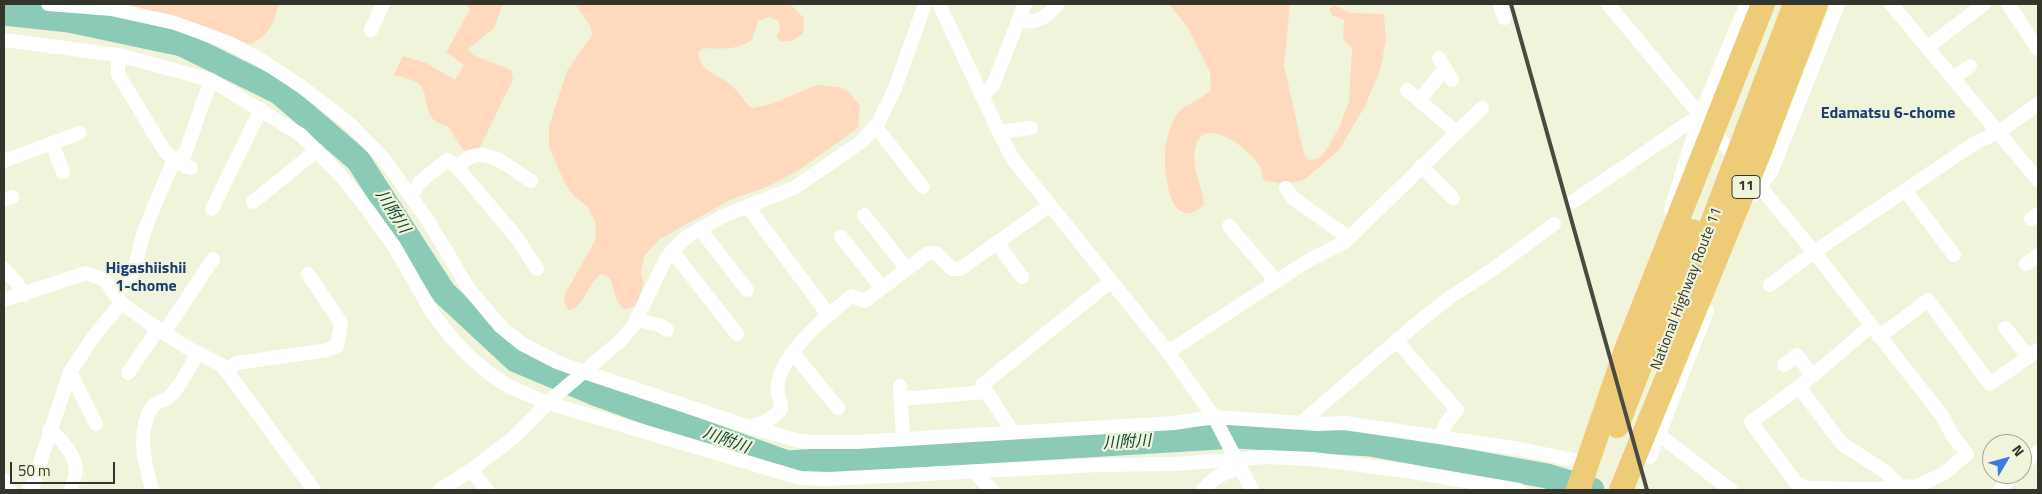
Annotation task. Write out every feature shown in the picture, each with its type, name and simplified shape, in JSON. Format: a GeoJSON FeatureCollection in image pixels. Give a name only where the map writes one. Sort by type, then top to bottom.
{"type":"FeatureCollection","features":[{"type":"Feature","properties":{"kind":"highway"},"geometry":{"type":"LineString","coordinates":[[1578,490],[1626,350],[1763,4]]}},
{"type":"Feature","properties":{"kind":"highway","name":"National Highway Route 11"},"geometry":{"type":"LineString","coordinates":[[1592,490],[1777,4]]}},
{"type":"Feature","properties":{"kind":"highway","name":"National Highway Route 11"},"geometry":{"type":"LineString","coordinates":[[1610,490],[1753,120],[1795,4]]}},
{"type":"Feature","properties":{"kind":"highway","name":"11"},"geometry":{"type":"LineString","coordinates":[[1621,490],[1760,151],[1816,4]]}},
{"type":"Feature","properties":{"kind":"street"},"geometry":{"type":"LineString","coordinates":[[48,4],[113,9],[175,23],[237,48],[302,87],[350,124],[383,158],[442,242],[470,290],[500,326],[522,344],[581,375],[749,427],[800,441],[814,442],[903,439],[1216,421],[1345,423],[1520,448],[1577,463]]}},
{"type":"Feature","properties":{"kind":"street"},"geometry":{"type":"LineString","coordinates":[[371,30],[383,4]]}},
{"type":"Feature","properties":{"kind":"street"},"geometry":{"type":"LineString","coordinates":[[440,490],[471,470],[513,438],[551,401],[620,341],[636,320],[657,276],[672,251],[688,236],[723,216],[794,188],[861,142],[875,126],[894,91],[926,4]]}},
{"type":"Feature","properties":{"kind":"street"},"geometry":{"type":"LineString","coordinates":[[939,4],[1013,159],[1168,352],[1216,421],[1252,490]]}},
{"type":"Feature","properties":{"kind":"street"},"geometry":{"type":"LineString","coordinates":[[982,97],[993,85],[1025,4]]}},
{"type":"Feature","properties":{"kind":"street"},"geometry":{"type":"LineString","coordinates":[[1018,20],[1036,22],[1058,4]]}},
{"type":"Feature","properties":{"kind":"street"},"geometry":{"type":"LineString","coordinates":[[1500,4],[1504,18]]}},
{"type":"Feature","properties":{"kind":"street"},"geometry":{"type":"LineString","coordinates":[[1608,4],[1814,252],[1875,331],[1943,417],[1952,436],[1967,454],[1945,473],[1915,487],[1899,486],[1879,489],[1808,488],[1797,484],[1751,422],[1875,331],[1928,300],[1990,384],[2034,354],[2005,328]]}},
{"type":"Feature","properties":{"kind":"street"},"geometry":{"type":"LineString","coordinates":[[1619,350],[1662,236],[1700,115],[1746,4]]}},
{"type":"Feature","properties":{"kind":"street"},"geometry":{"type":"LineString","coordinates":[[1650,457],[1733,242],[1750,202],[1772,170],[1838,4]]}},
{"type":"Feature","properties":{"kind":"street"},"geometry":{"type":"LineString","coordinates":[[1891,4],[2038,180]]}},
{"type":"Feature","properties":{"kind":"street"},"geometry":{"type":"LineString","coordinates":[[1928,47],[1984,4]]}},
{"type":"Feature","properties":{"kind":"street"},"geometry":{"type":"LineString","coordinates":[[2008,4],[2038,49]]}},
{"type":"Feature","properties":{"kind":"street"},"geometry":{"type":"LineString","coordinates":[[4,40],[118,56],[211,80],[261,109],[301,136],[317,150],[346,183],[389,239],[433,314],[469,356],[491,375],[510,387],[803,484],[1099,465],[1175,464],[1235,459],[1313,458],[1407,471],[1453,485],[1519,490]]}},
{"type":"Feature","properties":{"kind":"street"},"geometry":{"type":"LineString","coordinates":[[118,56],[118,74],[164,150],[185,166],[191,168]]}},
{"type":"Feature","properties":{"kind":"street"},"geometry":{"type":"LineString","coordinates":[[1954,78],[1970,66]]}},
{"type":"Feature","properties":{"kind":"street"},"geometry":{"type":"LineString","coordinates":[[1419,101],[1445,68]]}},
{"type":"Feature","properties":{"kind":"street"},"geometry":{"type":"LineString","coordinates":[[29,490],[32,487],[70,372],[118,298],[136,265],[144,233],[176,159],[185,154],[211,80]]}},
{"type":"Feature","properties":{"kind":"street"},"geometry":{"type":"LineString","coordinates":[[1407,90],[1456,132]]}},
{"type":"Feature","properties":{"kind":"street"},"geometry":{"type":"LineString","coordinates":[[1770,284],[1905,190],[1975,143],[1999,132],[2038,104]]}},
{"type":"Feature","properties":{"kind":"street"},"geometry":{"type":"LineString","coordinates":[[1168,352],[1319,254],[1339,247],[1482,108]]}},
{"type":"Feature","properties":{"kind":"street"},"geometry":{"type":"LineString","coordinates":[[212,210],[261,109]]}},
{"type":"Feature","properties":{"kind":"street"},"geometry":{"type":"LineString","coordinates":[[1574,201],[1700,115]]}},
{"type":"Feature","properties":{"kind":"street"},"geometry":{"type":"LineString","coordinates":[[875,126],[921,179]]}},
{"type":"Feature","properties":{"kind":"street"},"geometry":{"type":"LineString","coordinates":[[999,132],[1032,128]]}},
{"type":"Feature","properties":{"kind":"street"},"geometry":{"type":"LineString","coordinates":[[4,161],[79,133]]}},
{"type":"Feature","properties":{"kind":"street"},"geometry":{"type":"LineString","coordinates":[[52,143],[63,172]]}},
{"type":"Feature","properties":{"kind":"street"},"geometry":{"type":"LineString","coordinates":[[253,202],[317,150]]}},
{"type":"Feature","properties":{"kind":"street"},"geometry":{"type":"LineString","coordinates":[[457,167],[470,158],[488,155],[531,181]]}},
{"type":"Feature","properties":{"kind":"street"},"geometry":{"type":"LineString","coordinates":[[411,197],[420,182],[447,160],[457,167],[516,238],[537,269]]}},
{"type":"Feature","properties":{"kind":"street"},"geometry":{"type":"LineString","coordinates":[[1421,166],[1453,198]]}},
{"type":"Feature","properties":{"kind":"street"},"geometry":{"type":"LineString","coordinates":[[1286,188],[1292,198],[1349,238]]}},
{"type":"Feature","properties":{"kind":"street"},"geometry":{"type":"LineString","coordinates":[[1905,190],[1955,249]]}},
{"type":"Feature","properties":{"kind":"street"},"geometry":{"type":"LineString","coordinates":[[749,427],[766,422],[781,410],[778,384],[782,370],[808,335],[828,314],[852,296],[865,301],[928,253],[933,252],[948,267],[956,270],[1050,205]]}},
{"type":"Feature","properties":{"kind":"street"},"geometry":{"type":"LineString","coordinates":[[748,207],[828,314]]}},
{"type":"Feature","properties":{"kind":"street"},"geometry":{"type":"LineString","coordinates":[[864,215],[907,269]]}},
{"type":"Feature","properties":{"kind":"street"},"geometry":{"type":"LineString","coordinates":[[1302,422],[1396,340],[1449,298],[1492,270],[1554,224]]}},
{"type":"Feature","properties":{"kind":"street"},"geometry":{"type":"LineString","coordinates":[[1229,226],[1276,281]]}},
{"type":"Feature","properties":{"kind":"street"},"geometry":{"type":"LineString","coordinates":[[700,229],[747,290]]}},
{"type":"Feature","properties":{"kind":"street"},"geometry":{"type":"LineString","coordinates":[[841,237],[882,288]]}},
{"type":"Feature","properties":{"kind":"street"},"geometry":{"type":"LineString","coordinates":[[997,243],[1022,277]]}},
{"type":"Feature","properties":{"kind":"street"},"geometry":{"type":"LineString","coordinates":[[672,251],[737,334]]}},
{"type":"Feature","properties":{"kind":"street"},"geometry":{"type":"LineString","coordinates":[[2026,264],[2038,255]]}},
{"type":"Feature","properties":{"kind":"street"},"geometry":{"type":"LineString","coordinates":[[128,373],[213,259]]}},
{"type":"Feature","properties":{"kind":"street"},"geometry":{"type":"LineString","coordinates":[[4,269],[17,283],[24,295]]}},
{"type":"Feature","properties":{"kind":"street"},"geometry":{"type":"LineString","coordinates":[[4,300],[24,295],[86,273],[105,280],[118,298],[161,331],[226,370],[314,490]]}},
{"type":"Feature","properties":{"kind":"street"},"geometry":{"type":"LineString","coordinates":[[226,370],[237,363],[327,350],[337,346],[341,323],[308,274]]}},
{"type":"Feature","properties":{"kind":"street"},"geometry":{"type":"LineString","coordinates":[[1013,432],[982,385],[1110,282]]}},
{"type":"Feature","properties":{"kind":"street"},"geometry":{"type":"LineString","coordinates":[[1632,315],[1695,342]]}},
{"type":"Feature","properties":{"kind":"street"},"geometry":{"type":"LineString","coordinates":[[636,320],[654,323],[667,330]]}},
{"type":"Feature","properties":{"kind":"street"},"geometry":{"type":"LineString","coordinates":[[1586,434],[1607,403],[1643,373],[1657,352],[1668,330]]}},
{"type":"Feature","properties":{"kind":"street"},"geometry":{"type":"LineString","coordinates":[[1396,340],[1457,410],[1446,423],[1441,436]]}},
{"type":"Feature","properties":{"kind":"street"},"geometry":{"type":"LineString","coordinates":[[152,490],[143,455],[146,421],[152,406],[172,394],[198,353]]}},
{"type":"Feature","properties":{"kind":"street"},"geometry":{"type":"LineString","coordinates":[[794,354],[838,408]]}},
{"type":"Feature","properties":{"kind":"street"},"geometry":{"type":"LineString","coordinates":[[1784,365],[1797,355],[1813,376]]}},
{"type":"Feature","properties":{"kind":"street"},"geometry":{"type":"LineString","coordinates":[[70,372],[96,424]]}},
{"type":"Feature","properties":{"kind":"street"},"geometry":{"type":"LineString","coordinates":[[1568,490],[1604,382]]}},
{"type":"Feature","properties":{"kind":"street"},"geometry":{"type":"LineString","coordinates":[[1799,387],[1842,444],[1886,472],[1899,486]]}},
{"type":"Feature","properties":{"kind":"street"},"geometry":{"type":"LineString","coordinates":[[903,439],[900,392],[986,392]]}},
{"type":"Feature","properties":{"kind":"street"},"geometry":{"type":"LineString","coordinates":[[50,430],[59,436],[67,446],[76,470],[71,490]]}},
{"type":"Feature","properties":{"kind":"street"},"geometry":{"type":"LineString","coordinates":[[1658,434],[1731,490]]}},
{"type":"Feature","properties":{"kind":"street"},"geometry":{"type":"LineString","coordinates":[[1203,490],[1208,483],[1235,459]]}},
{"type":"Feature","properties":{"kind":"street"},"geometry":{"type":"LineString","coordinates":[[471,470],[487,490]]}},
{"type":"Feature","properties":{"kind":"street"},"geometry":{"type":"LineString","coordinates":[[975,473],[992,490]]}},
{"type":"Feature","properties":{"kind":"street"},"geometry":{"type":"LineString","coordinates":[[4,480],[10,490]]}},
{"type":"Feature","properties":{"kind":"shaded area"},"geometry":{"type":"Polygon","coordinates":[[[118,4],[279,4],[270,28],[263,37],[251,44],[118,4]]]}},
{"type":"Feature","properties":{"kind":"shaded area"},"geometry":{"type":"Polygon","coordinates":[[[466,4],[503,4],[494,28],[468,49],[473,55],[511,70],[513,80],[479,149],[470,155],[461,147],[448,126],[438,123],[432,118],[422,87],[415,81],[394,75],[403,56],[426,63],[455,80],[464,65],[446,52],[470,10],[466,4]]]}},
{"type":"Feature","properties":{"kind":"shaded area"},"geometry":{"type":"Polygon","coordinates":[[[575,4],[790,4],[804,18],[803,34],[791,41],[781,42],[777,36],[780,27],[778,20],[768,17],[758,21],[752,40],[741,46],[716,49],[703,48],[698,53],[702,64],[710,72],[731,85],[752,108],[772,104],[817,85],[839,87],[849,92],[860,106],[858,128],[799,170],[769,186],[730,200],[660,239],[644,256],[641,273],[644,283],[637,304],[631,308],[624,309],[617,301],[610,278],[602,274],[573,309],[568,310],[564,302],[566,292],[595,241],[596,224],[588,207],[575,197],[565,184],[549,147],[549,126],[567,71],[593,34],[589,24],[575,4]]]}},
{"type":"Feature","properties":{"kind":"shaded area"},"geometry":{"type":"Polygon","coordinates":[[[1169,4],[1290,4],[1284,65],[1304,154],[1308,160],[1318,159],[1327,149],[1339,128],[1349,101],[1352,48],[1343,39],[1344,20],[1332,15],[1329,9],[1334,5],[1351,13],[1384,14],[1386,41],[1380,70],[1365,106],[1339,150],[1304,180],[1284,184],[1263,180],[1259,165],[1254,158],[1236,143],[1216,133],[1207,134],[1199,138],[1194,157],[1204,205],[1193,212],[1183,212],[1176,207],[1171,198],[1166,174],[1165,149],[1168,134],[1172,123],[1181,110],[1211,89],[1210,72],[1188,28],[1169,4]]]}},
{"type":"Feature","properties":{"kind":"waterway","name":"川附川"},"geometry":{"type":"LineString","coordinates":[[4,13],[69,20],[182,44],[279,92],[358,160],[444,293],[516,360],[597,394],[787,463],[1236,436],[1370,444],[1547,476],[1592,490]]}},
{"type":"Feature","properties":{"kind":"railway"},"geometry":{"type":"LineString","coordinates":[[1511,4],[1647,490]]}},
{"type":"Feature","properties":{"kind":"district","name":"Edamatsu 6-chome"},"geometry":{"type":"Point","coordinates":[1888,114]}},
{"type":"Feature","properties":{"kind":"district","name":"Higashiishii 1-chome"},"geometry":{"type":"Point","coordinates":[146,278]}}]}
